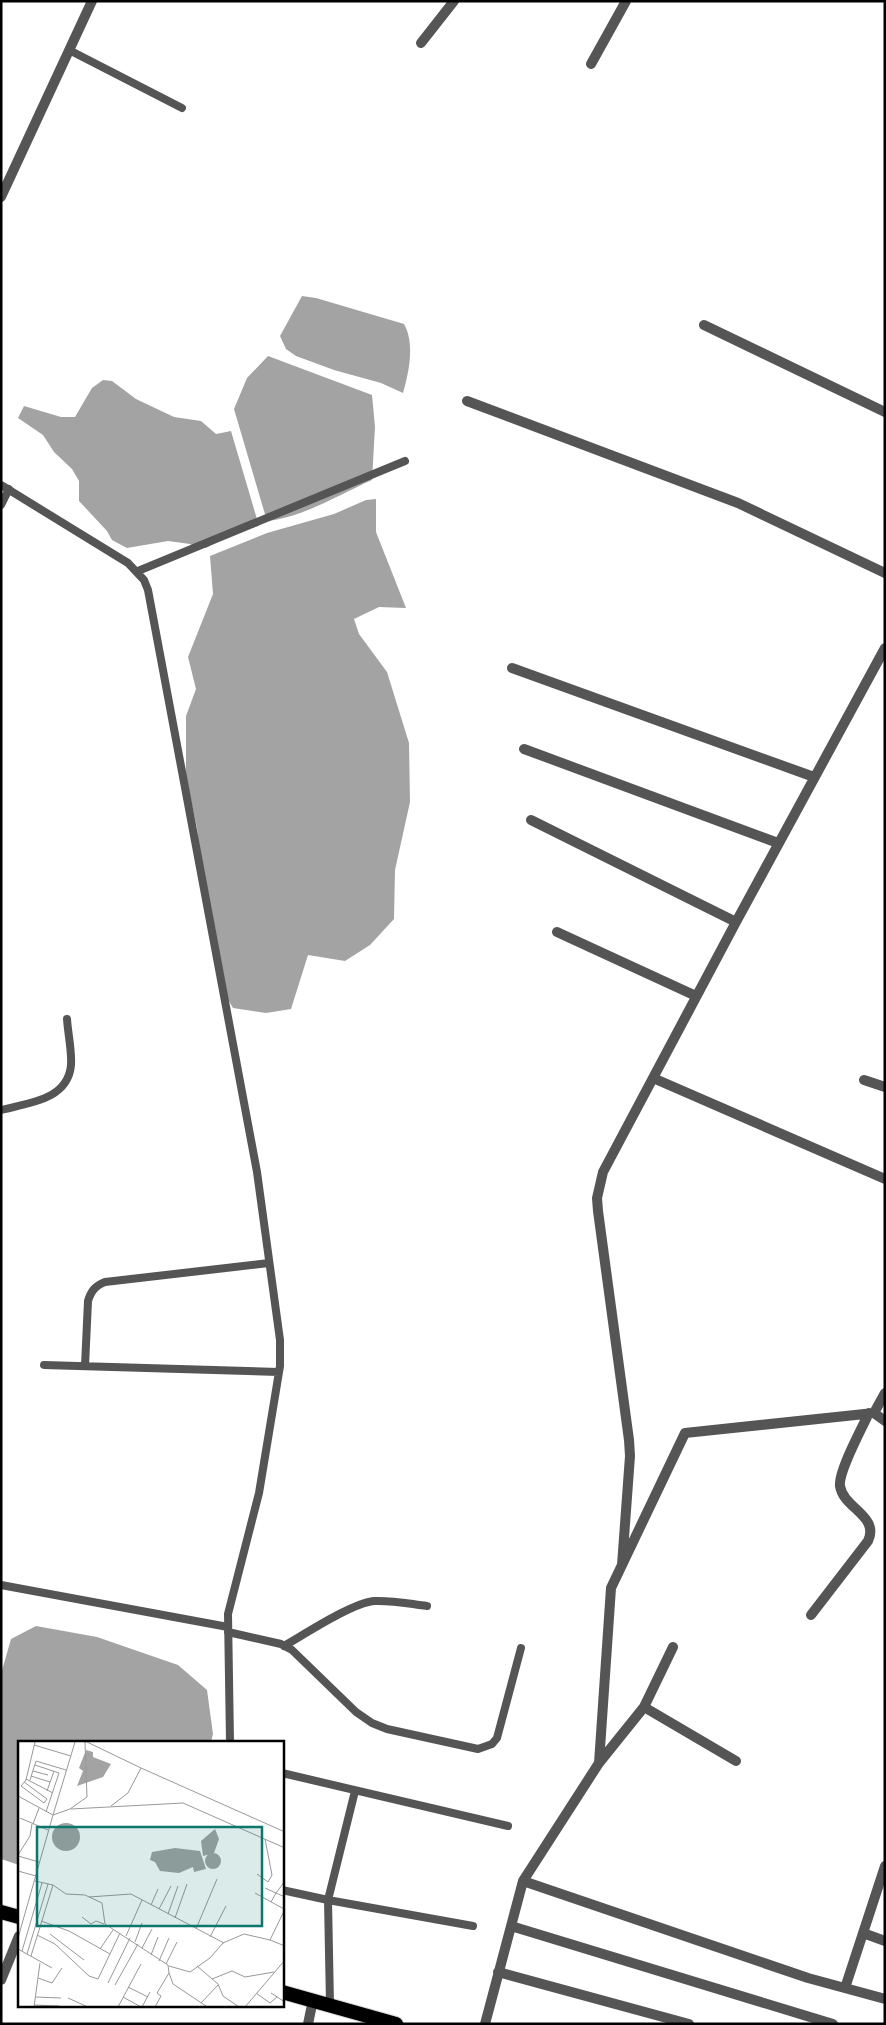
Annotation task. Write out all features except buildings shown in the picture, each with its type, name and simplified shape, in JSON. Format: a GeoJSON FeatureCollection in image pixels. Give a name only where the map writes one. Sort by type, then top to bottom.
{"type":"FeatureCollection","features":[{"type":"Feature","properties":{"kind":"highway"},"geometry":{"type":"LineString","coordinates":[[1,1912],[18,1917]]}},
{"type":"Feature","properties":{"kind":"highway"},"geometry":{"type":"LineString","coordinates":[[284,1993],[396,2024]]}},
{"type":"Feature","properties":{"kind":"street"},"geometry":{"type":"LineString","coordinates":[[1,197],[92,1]]}},
{"type":"Feature","properties":{"kind":"street"},"geometry":{"type":"LineString","coordinates":[[421,43],[454,1]]}},
{"type":"Feature","properties":{"kind":"street"},"geometry":{"type":"LineString","coordinates":[[591,64],[626,1]]}},
{"type":"Feature","properties":{"kind":"street"},"geometry":{"type":"LineString","coordinates":[[704,325],[885,412]]}},
{"type":"Feature","properties":{"kind":"street"},"geometry":{"type":"LineString","coordinates":[[467,401],[738,502],[885,573]]}},
{"type":"Feature","properties":{"kind":"street"},"geometry":{"type":"LineString","coordinates":[[622,1565],[630,1456],[597,1198],[603,1172],[778,843],[885,648]]}},
{"type":"Feature","properties":{"kind":"street"},"geometry":{"type":"LineString","coordinates":[[512,668],[814,777]]}},
{"type":"Feature","properties":{"kind":"street"},"geometry":{"type":"LineString","coordinates":[[524,749],[778,843]]}},
{"type":"Feature","properties":{"kind":"street"},"geometry":{"type":"LineString","coordinates":[[532,820],[736,922]]}},
{"type":"Feature","properties":{"kind":"street"},"geometry":{"type":"LineString","coordinates":[[557,932],[696,996]]}},
{"type":"Feature","properties":{"kind":"street"},"geometry":{"type":"LineString","coordinates":[[653,1078],[885,1179]]}},
{"type":"Feature","properties":{"kind":"street"},"geometry":{"type":"LineString","coordinates":[[864,1080],[885,1087]]}},
{"type":"Feature","properties":{"kind":"street"},"geometry":{"type":"LineString","coordinates":[[811,1615],[871,1535],[869,1523],[842,1494],[840,1487],[842,1473],[871,1413],[885,1393]]}},
{"type":"Feature","properties":{"kind":"street"},"geometry":{"type":"LineString","coordinates":[[599,1763],[611,1588],[685,1433],[871,1413],[885,1421]]}},
{"type":"Feature","properties":{"kind":"street"},"geometry":{"type":"LineString","coordinates":[[485,2024],[523,1882],[599,1763],[644,1707],[673,1647]]}},
{"type":"Feature","properties":{"kind":"street"},"geometry":{"type":"LineString","coordinates":[[644,1707],[736,1761]]}},
{"type":"Feature","properties":{"kind":"street"},"geometry":{"type":"LineString","coordinates":[[845,1988],[885,1866]]}},
{"type":"Feature","properties":{"kind":"street"},"geometry":{"type":"LineString","coordinates":[[523,1882],[808,1978],[885,1999]]}},
{"type":"Feature","properties":{"kind":"street"},"geometry":{"type":"LineString","coordinates":[[511,1926],[833,2024]]}},
{"type":"Feature","properties":{"kind":"street"},"geometry":{"type":"LineString","coordinates":[[863,1933],[885,1941]]}},
{"type":"Feature","properties":{"kind":"street"},"geometry":{"type":"LineString","coordinates":[[1,1980],[18,1938]]}},
{"type":"Feature","properties":{"kind":"street"},"geometry":{"type":"LineString","coordinates":[[498,1972],[689,2024]]}},
{"type":"Feature","properties":{"kind":"street"},"geometry":{"type":"LineString","coordinates":[[308,2024],[313,2000]]}},
{"type":"Feature","properties":{"kind":"lane"},"geometry":{"type":"LineString","coordinates":[[69,50],[182,108]]}},
{"type":"Feature","properties":{"kind":"lane"},"geometry":{"type":"LineString","coordinates":[[138,571],[405,461]]}},
{"type":"Feature","properties":{"kind":"lane"},"geometry":{"type":"LineString","coordinates":[[1,485],[128,563],[138,571],[148,590],[257,1172],[280,1340],[279,1372],[258,1494],[230,1603],[228,1629],[230,1741]]}},
{"type":"Feature","properties":{"kind":"lane"},"geometry":{"type":"LineString","coordinates":[[1,505],[9,489]]}},
{"type":"Feature","properties":{"kind":"lane"},"geometry":{"type":"LineString","coordinates":[[1,1110],[49,1097],[60,1090],[68,1079],[71,1065],[67,1019]]}},
{"type":"Feature","properties":{"kind":"lane"},"geometry":{"type":"LineString","coordinates":[[85,1366],[88,1301],[91,1291],[98,1285],[105,1282],[270,1263]]}},
{"type":"Feature","properties":{"kind":"lane"},"geometry":{"type":"LineString","coordinates":[[44,1365],[279,1372]]}},
{"type":"Feature","properties":{"kind":"lane"},"geometry":{"type":"LineString","coordinates":[[1,1585],[228,1629],[284,1646],[292,1650],[356,1712],[372,1723],[386,1728],[478,1749],[492,1744],[497,1738],[520,1648]]}},
{"type":"Feature","properties":{"kind":"lane"},"geometry":{"type":"LineString","coordinates":[[284,1646],[357,1606],[372,1602],[388,1601],[427,1606]]}},
{"type":"Feature","properties":{"kind":"lane"},"geometry":{"type":"LineString","coordinates":[[284,1774],[356,1792],[508,1826]]}},
{"type":"Feature","properties":{"kind":"lane"},"geometry":{"type":"LineString","coordinates":[[330,2005],[328,1900],[356,1792]]}},
{"type":"Feature","properties":{"kind":"lane"},"geometry":{"type":"LineString","coordinates":[[284,1890],[473,1926]]}},
{"type":"Feature","properties":{"kind":"shaded area"},"geometry":{"type":"Polygon","coordinates":[[[302,296],[316,298],[404,324],[409,340],[410,358],[403,393],[381,383],[334,370],[296,356],[286,349],[280,336],[302,296]]]}},
{"type":"Feature","properties":{"kind":"shaded area"},"geometry":{"type":"Polygon","coordinates":[[[268,356],[372,395],[375,427],[372,480],[321,505],[281,519],[267,521],[234,409],[247,378],[268,356]]]}},
{"type":"Feature","properties":{"kind":"shaded area"},"geometry":{"type":"Polygon","coordinates":[[[103,380],[112,381],[136,399],[174,417],[201,421],[216,434],[231,431],[259,526],[236,532],[206,548],[168,541],[127,548],[112,540],[107,531],[79,501],[79,481],[72,469],[54,452],[43,435],[18,418],[24,406],[61,417],[75,417],[92,388],[103,380]]]}},
{"type":"Feature","properties":{"kind":"shaded area"},"geometry":{"type":"Polygon","coordinates":[[[376,499],[376,532],[406,608],[379,607],[354,619],[359,634],[387,672],[409,743],[410,802],[395,870],[394,919],[370,945],[345,961],[308,955],[291,1009],[266,1013],[233,1008],[220,986],[197,828],[186,777],[186,716],[196,689],[188,657],[213,594],[210,556],[267,533],[334,514],[366,500],[376,499]]]}},
{"type":"Feature","properties":{"kind":"shaded area"},"geometry":{"type":"Polygon","coordinates":[[[36,1626],[97,1637],[178,1665],[207,1690],[213,1734],[211,1741],[18,1741],[18,1865],[1,1859],[1,1674],[11,1639],[36,1626]]]}}]}
